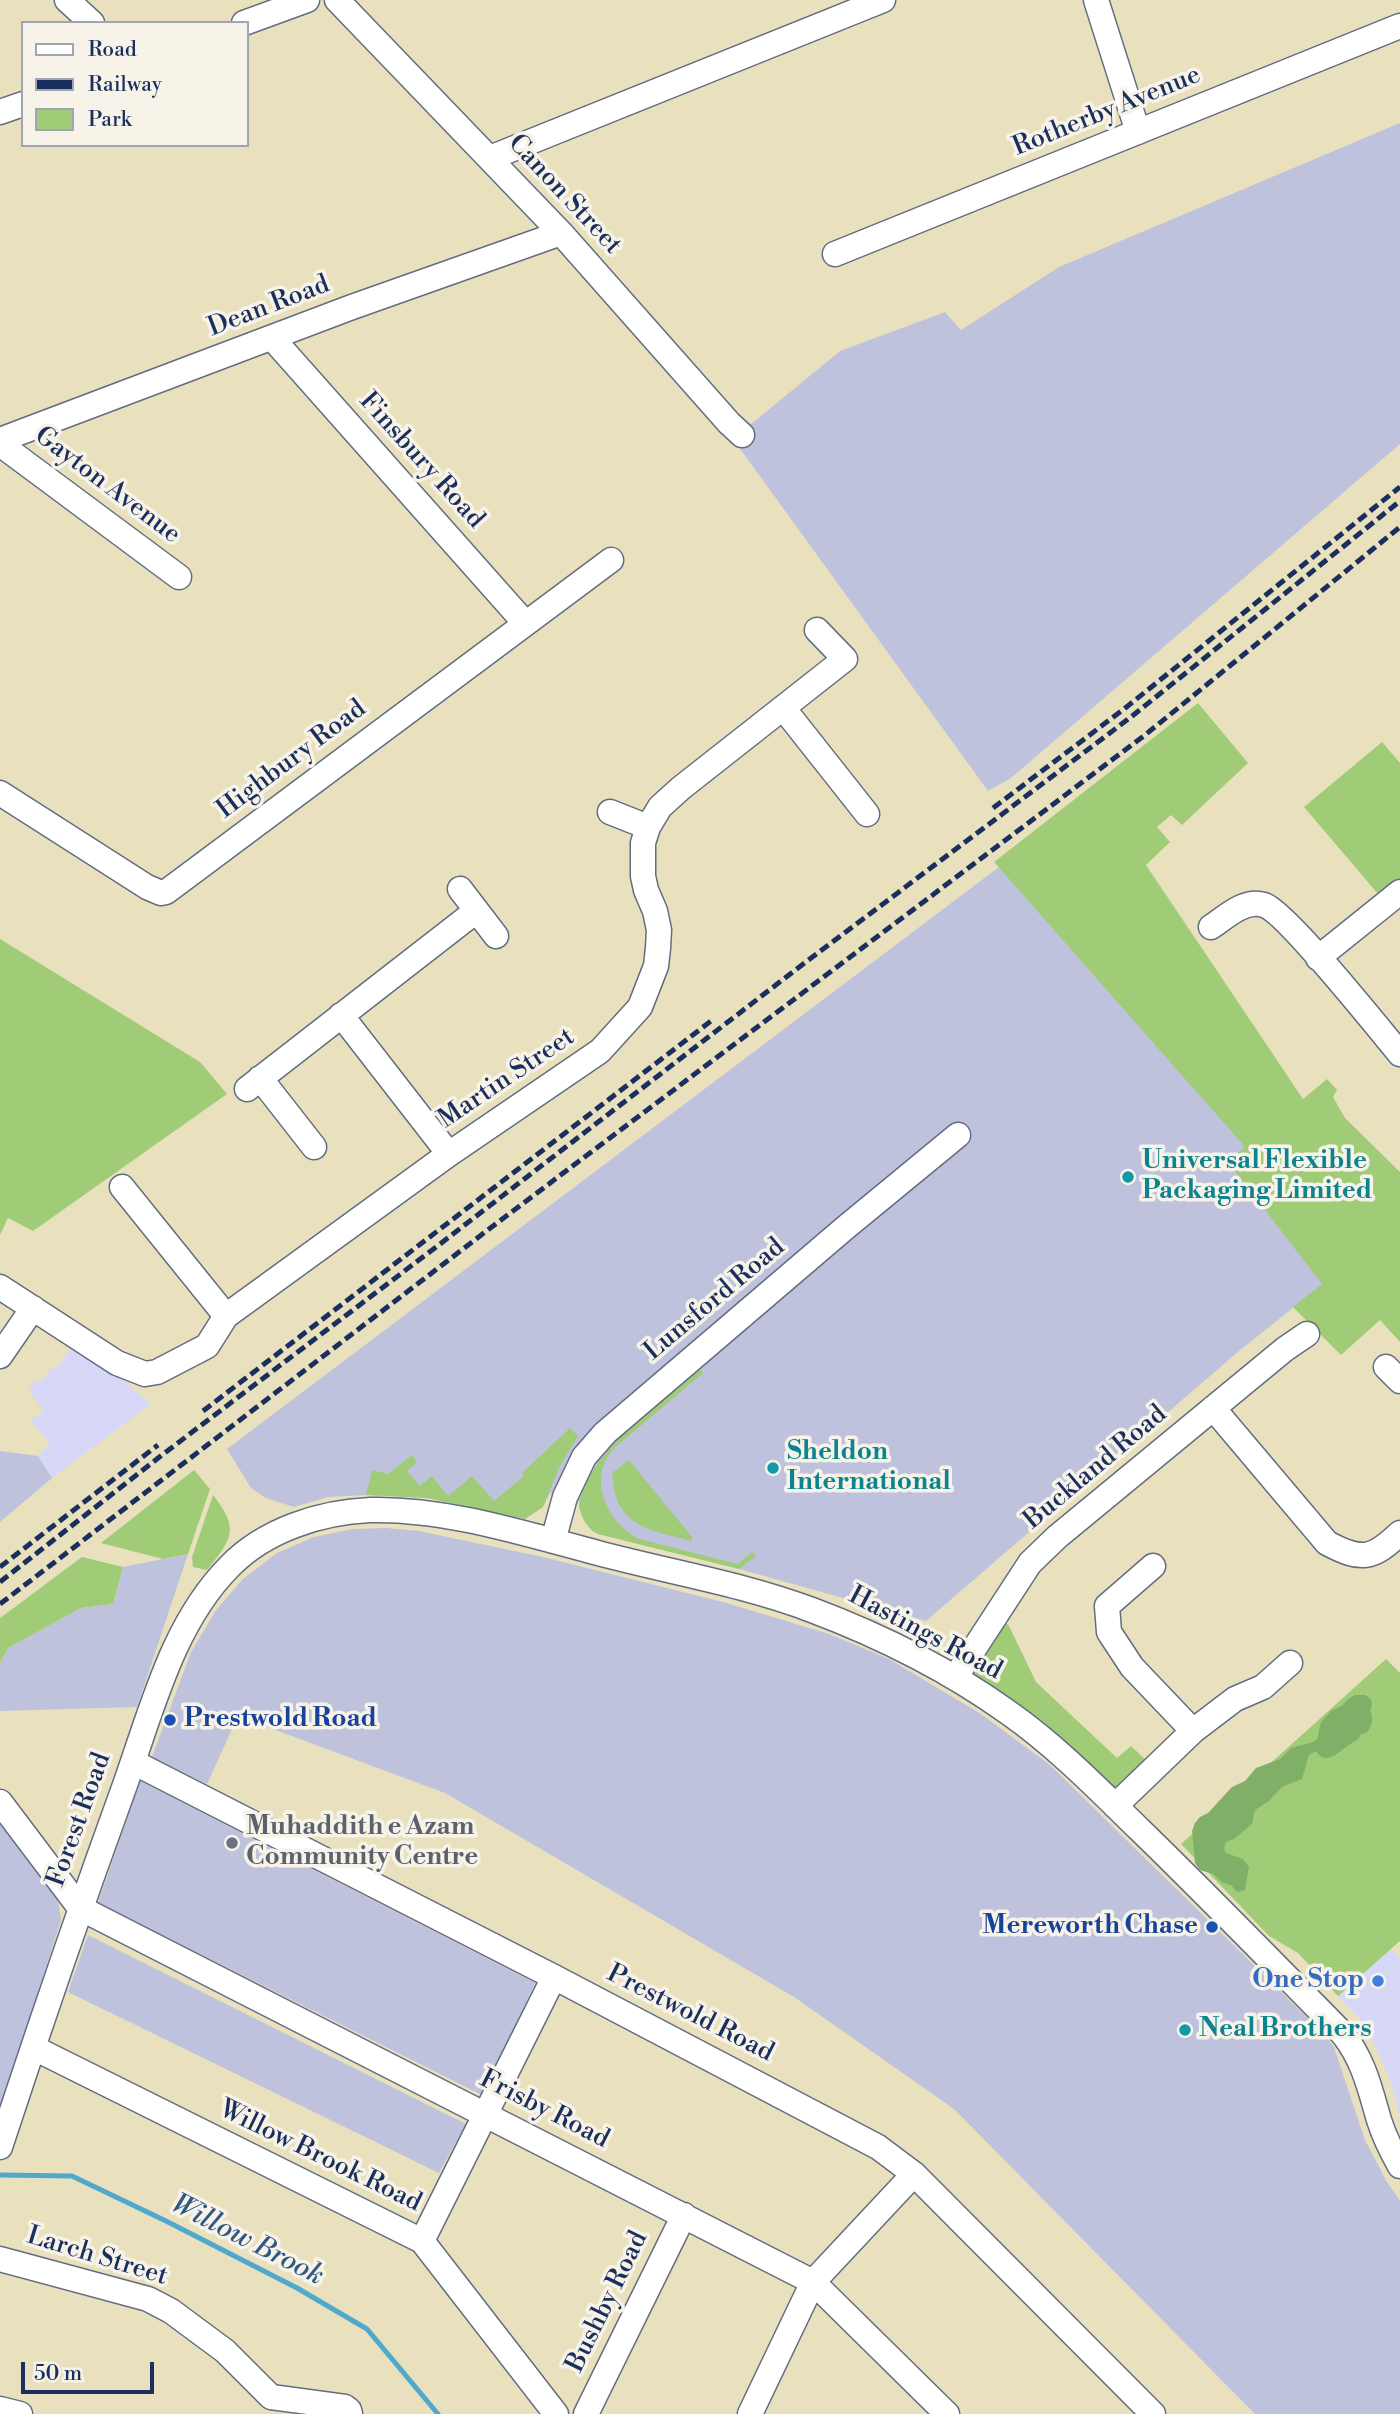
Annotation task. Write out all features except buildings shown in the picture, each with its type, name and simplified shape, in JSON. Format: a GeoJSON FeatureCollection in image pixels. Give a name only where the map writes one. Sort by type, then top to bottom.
{"type":"FeatureCollection","features":[{"type":"Feature","properties":{"kind":"street"},"geometry":{"type":"LineString","coordinates":[[67,0],[90,21]]}},
{"type":"Feature","properties":{"kind":"street"},"geometry":{"type":"LineString","coordinates":[[248,22],[307,0]]}},
{"type":"Feature","properties":{"kind":"street","name":"Canon Street"},"geometry":{"type":"LineString","coordinates":[[337,0],[561,233],[742,435]]}},
{"type":"Feature","properties":{"kind":"street"},"geometry":{"type":"LineString","coordinates":[[490,159],[883,0]]}},
{"type":"Feature","properties":{"kind":"street"},"geometry":{"type":"LineString","coordinates":[[1096,0],[1138,132]]}},
{"type":"Feature","properties":{"kind":"street","name":"Rotherby Avenue"},"geometry":{"type":"LineString","coordinates":[[835,254],[1400,26]]}},
{"type":"Feature","properties":{"kind":"street"},"geometry":{"type":"LineString","coordinates":[[0,112],[21,105]]}},
{"type":"Feature","properties":{"kind":"street","name":"Dean Road"},"geometry":{"type":"LineString","coordinates":[[0,442],[352,307],[561,233]]}},
{"type":"Feature","properties":{"kind":"street","name":"Finsbury Road"},"geometry":{"type":"LineString","coordinates":[[273,339],[526,623]]}},
{"type":"Feature","properties":{"kind":"street","name":"Gayton Avenue"},"geometry":{"type":"LineString","coordinates":[[0,442],[179,577]]}},
{"type":"Feature","properties":{"kind":"street","name":"Highbury Road"},"geometry":{"type":"LineString","coordinates":[[0,793],[147,887],[161,893],[166,892],[611,560]]}},
{"type":"Feature","properties":{"kind":"street","name":"Martin Street"},"geometry":{"type":"LineString","coordinates":[[0,1287],[117,1363],[145,1374],[158,1372],[207,1346],[226,1316],[449,1154],[600,1051],[640,1007],[656,966],[659,930],[643,876],[643,843],[648,827],[660,807],[845,659],[817,630]]}},
{"type":"Feature","properties":{"kind":"street"},"geometry":{"type":"LineString","coordinates":[[783,709],[867,814]]}},
{"type":"Feature","properties":{"kind":"street"},"geometry":{"type":"LineString","coordinates":[[610,813],[648,827]]}},
{"type":"Feature","properties":{"kind":"street"},"geometry":{"type":"LineString","coordinates":[[460,889],[496,936]]}},
{"type":"Feature","properties":{"kind":"street"},"geometry":{"type":"LineString","coordinates":[[1318,958],[1400,892]]}},
{"type":"Feature","properties":{"kind":"street"},"geometry":{"type":"LineString","coordinates":[[1210,927],[1243,906],[1265,905],[1288,923],[1400,1054]]}},
{"type":"Feature","properties":{"kind":"street"},"geometry":{"type":"LineString","coordinates":[[314,1147],[254,1083],[476,911]]}},
{"type":"Feature","properties":{"kind":"street"},"geometry":{"type":"LineString","coordinates":[[341,1015],[449,1154]]}},
{"type":"Feature","properties":{"kind":"street","name":"Lunsford Road"},"geometry":{"type":"LineString","coordinates":[[553,1541],[565,1497],[584,1457],[605,1433],[958,1135]]}},
{"type":"Feature","properties":{"kind":"street"},"geometry":{"type":"LineString","coordinates":[[122,1187],[226,1316]]}},
{"type":"Feature","properties":{"kind":"street"},"geometry":{"type":"LineString","coordinates":[[0,1356],[33,1308]]}},
{"type":"Feature","properties":{"kind":"street","name":"Buckland Road"},"geometry":{"type":"LineString","coordinates":[[955,1678],[1030,1563],[1112,1490],[1307,1334]]}},
{"type":"Feature","properties":{"kind":"street"},"geometry":{"type":"LineString","coordinates":[[1213,1408],[1327,1543],[1346,1553],[1368,1555],[1382,1551],[1400,1534]]}},
{"type":"Feature","properties":{"kind":"street","name":"Hastings Road"},"geometry":{"type":"LineString","coordinates":[[263,1539],[296,1525],[331,1515],[370,1510],[409,1512],[464,1520],[742,1589],[809,1609],[886,1642],[955,1678],[1010,1714],[1047,1743],[1115,1806],[1350,2042],[1367,2074],[1380,2123],[1400,2166]]}},
{"type":"Feature","properties":{"kind":"street","name":"Forest Road"},"geometry":{"type":"LineString","coordinates":[[2,2141],[9,2089],[34,2048],[80,1908],[161,1683],[200,1603],[226,1569],[263,1539]]}},
{"type":"Feature","properties":{"kind":"street"},"geometry":{"type":"LineString","coordinates":[[1153,1566],[1107,1606],[1109,1632],[1132,1667],[1194,1731]]}},
{"type":"Feature","properties":{"kind":"street"},"geometry":{"type":"LineString","coordinates":[[1115,1806],[1194,1731],[1235,1699],[1263,1687],[1290,1663]]}},
{"type":"Feature","properties":{"kind":"street","name":"Prestwold Road"},"geometry":{"type":"LineString","coordinates":[[133,1762],[554,1977],[878,2147],[914,2174],[1153,2414]]}},
{"type":"Feature","properties":{"kind":"street"},"geometry":{"type":"LineString","coordinates":[[0,1802],[80,1908]]}},
{"type":"Feature","properties":{"kind":"street","name":"Frisby Road"},"geometry":{"type":"LineString","coordinates":[[80,1908],[813,2282],[947,2414]]}},
{"type":"Feature","properties":{"kind":"street"},"geometry":{"type":"LineString","coordinates":[[422,2241],[554,1977]]}},
{"type":"Feature","properties":{"kind":"street","name":"Willow Brook Road"},"geometry":{"type":"LineString","coordinates":[[34,2048],[422,2241],[556,2414]]}},
{"type":"Feature","properties":{"kind":"street"},"geometry":{"type":"LineString","coordinates":[[750,2414],[813,2282],[914,2174]]}},
{"type":"Feature","properties":{"kind":"street","name":"Bushby Road"},"geometry":{"type":"LineString","coordinates":[[586,2414],[684,2215]]}},
{"type":"Feature","properties":{"kind":"street","name":"Larch Street"},"geometry":{"type":"LineString","coordinates":[[0,2259],[148,2299],[171,2311],[225,2351],[271,2397],[345,2407],[350,2414]]}},
{"type":"Feature","properties":{"kind":"street"},"geometry":{"type":"LineString","coordinates":[[0,2409],[20,2414]]}},
{"type":"Feature","properties":{"kind":"shaded area"},"geometry":{"type":"Polygon","coordinates":[[[1400,123],[1400,444],[1011,778],[988,791],[733,439],[840,351],[945,312],[961,330],[1059,267],[1400,123]]]}},
{"type":"Feature","properties":{"kind":"shaded area"},"geometry":{"type":"Polygon","coordinates":[[[999,867],[1246,1147],[1228,1162],[1323,1284],[1239,1351],[926,1621],[739,1569],[598,1534],[592,1531],[585,1521],[579,1501],[550,1493],[543,1507],[525,1519],[427,1498],[366,1495],[328,1497],[294,1507],[266,1498],[251,1488],[227,1449],[999,867]]]}},
{"type":"Feature","properties":{"kind":"shaded area"},"geometry":{"type":"Polygon","coordinates":[[[71,1348],[121,1379],[151,1404],[52,1478],[38,1456],[50,1443],[30,1421],[44,1411],[29,1391],[35,1380],[42,1381],[53,1366],[57,1368],[71,1348]]]}},
{"type":"Feature","properties":{"kind":"shaded area"},"geometry":{"type":"Polygon","coordinates":[[[0,1451],[38,1456],[52,1478],[0,1522],[0,1451]]]}},
{"type":"Feature","properties":{"kind":"shaded area"},"geometry":{"type":"Polygon","coordinates":[[[352,1529],[419,1531],[543,1557],[723,1602],[829,1634],[889,1659],[981,1714],[1050,1765],[1326,2036],[1334,2047],[1365,2140],[1400,2201],[1400,2414],[1255,2414],[954,2109],[794,1997],[445,1793],[238,1716],[207,1784],[152,1757],[191,1652],[216,1610],[243,1579],[277,1553],[314,1537],[352,1529]]]}},
{"type":"Feature","properties":{"kind":"shaded area"},"geometry":{"type":"Polygon","coordinates":[[[188,1554],[137,1707],[0,1711],[0,1663],[8,1648],[81,1608],[113,1604],[123,1567],[188,1554]]]}},
{"type":"Feature","properties":{"kind":"shaded area"},"geometry":{"type":"Polygon","coordinates":[[[140,1781],[535,1983],[482,2095],[98,1903],[140,1781]]]}},
{"type":"Feature","properties":{"kind":"shaded area"},"geometry":{"type":"Polygon","coordinates":[[[0,1823],[58,1900],[61,1920],[0,2111],[0,1823]]]}},
{"type":"Feature","properties":{"kind":"shaded area"},"geometry":{"type":"Polygon","coordinates":[[[88,1935],[466,2124],[439,2173],[68,1992],[88,1935]]]}},
{"type":"Feature","properties":{"kind":"shaded area","name":"One Stop"},"geometry":{"type":"Polygon","coordinates":[[[1391,1949],[1400,1958],[1400,2117],[1390,2080],[1366,2025],[1338,1996],[1391,1949]]]}},
{"type":"Feature","properties":{"kind":"green space"},"geometry":{"type":"Polygon","coordinates":[[[1198,703],[1248,763],[1182,825],[1171,815],[1157,827],[1170,842],[1146,865],[1303,1099],[1327,1079],[1337,1090],[1333,1097],[1345,1118],[1400,1172],[1400,1342],[1380,1320],[1341,1355],[1293,1307],[1322,1284],[1228,1162],[1245,1147],[994,862],[1198,703]]]}},
{"type":"Feature","properties":{"kind":"green space"},"geometry":{"type":"Polygon","coordinates":[[[1382,742],[1400,763],[1400,888],[1384,901],[1304,807],[1382,742]]]}},
{"type":"Feature","properties":{"kind":"green space"},"geometry":{"type":"Polygon","coordinates":[[[0,939],[200,1062],[227,1094],[33,1231],[8,1218],[0,1235],[0,939]]]}},
{"type":"Feature","properties":{"kind":"green space"},"geometry":{"type":"Polygon","coordinates":[[[700,1369],[703,1373],[613,1449],[605,1461],[601,1487],[604,1499],[618,1522],[639,1539],[738,1564],[752,1552],[756,1556],[739,1569],[598,1534],[585,1522],[579,1506],[595,1467],[610,1448],[646,1413],[700,1369]]]}},
{"type":"Feature","properties":{"kind":"green space"},"geometry":{"type":"Polygon","coordinates":[[[570,1428],[578,1436],[559,1468],[543,1507],[525,1519],[427,1498],[366,1495],[372,1470],[388,1474],[412,1455],[417,1462],[407,1471],[420,1486],[432,1476],[448,1496],[472,1476],[494,1501],[524,1476],[522,1473],[570,1428]]]}},
{"type":"Feature","properties":{"kind":"green space"},"geometry":{"type":"Polygon","coordinates":[[[629,1460],[692,1537],[691,1541],[636,1523],[619,1505],[612,1473],[629,1460]]]}},
{"type":"Feature","properties":{"kind":"green space"},"geometry":{"type":"Polygon","coordinates":[[[194,1470],[210,1489],[188,1554],[163,1559],[101,1543],[194,1470]]]}},
{"type":"Feature","properties":{"kind":"green space"},"geometry":{"type":"Polygon","coordinates":[[[213,1495],[227,1517],[230,1534],[207,1570],[193,1567],[192,1557],[213,1495]]]}},
{"type":"Feature","properties":{"kind":"green space"},"geometry":{"type":"Polygon","coordinates":[[[82,1557],[123,1567],[113,1604],[81,1608],[8,1648],[0,1663],[0,1618],[82,1557]]]}},
{"type":"Feature","properties":{"kind":"green space"},"geometry":{"type":"Polygon","coordinates":[[[997,1614],[1009,1626],[1036,1682],[1117,1758],[1131,1746],[1151,1765],[1115,1806],[955,1678],[997,1614]]]}},
{"type":"Feature","properties":{"kind":"green space"},"geometry":{"type":"Polygon","coordinates":[[[1386,1659],[1400,1673],[1400,1941],[1338,1996],[1298,1953],[1269,1936],[1181,1844],[1386,1659]]]}},
{"type":"Feature","properties":{"kind":"green space"},"geometry":{"type":"Polygon","coordinates":[[[1355,1695],[1365,1695],[1371,1699],[1372,1720],[1367,1733],[1361,1734],[1356,1741],[1332,1757],[1324,1758],[1316,1751],[1309,1755],[1302,1779],[1282,1787],[1269,1801],[1255,1810],[1252,1824],[1226,1842],[1226,1853],[1243,1859],[1249,1867],[1245,1890],[1237,1892],[1213,1874],[1200,1870],[1195,1863],[1192,1831],[1200,1817],[1208,1813],[1232,1787],[1245,1781],[1256,1768],[1280,1759],[1291,1748],[1317,1739],[1321,1722],[1331,1711],[1355,1695]]]}},
{"type":"Feature","properties":{"kind":"waterway","name":"Willow Brook"},"geometry":{"type":"LineString","coordinates":[[0,2175],[72,2176],[297,2288],[367,2329],[438,2414]]}},
{"type":"Feature","properties":{"kind":"railway"},"geometry":{"type":"LineString","coordinates":[[993,808],[1124,709],[1400,487]]}},
{"type":"Feature","properties":{"kind":"railway"},"geometry":{"type":"LineString","coordinates":[[0,1582],[794,971],[1131,717],[1400,501]]}},
{"type":"Feature","properties":{"kind":"railway"},"geometry":{"type":"LineString","coordinates":[[0,1604],[493,1226],[1145,735],[1400,527]]}},
{"type":"Feature","properties":{"kind":"railway"},"geometry":{"type":"LineString","coordinates":[[203,1411],[711,1021]]}},
{"type":"Feature","properties":{"kind":"railway"},"geometry":{"type":"LineString","coordinates":[[0,1567],[158,1445]]}},
{"type":"Feature","properties":{"kind":"place","name":"Universal Flexible Packaging Limited"},"geometry":{"type":"Point","coordinates":[1128,1177]}},
{"type":"Feature","properties":{"kind":"place","name":"Sheldon International"},"geometry":{"type":"Point","coordinates":[773,1468]}},
{"type":"Feature","properties":{"kind":"place","name":"Prestwold Road"},"geometry":{"type":"Point","coordinates":[170,1720]}},
{"type":"Feature","properties":{"kind":"place","name":"Muhaddith e Azam Community Centre"},"geometry":{"type":"Point","coordinates":[232,1843]}},
{"type":"Feature","properties":{"kind":"place","name":"Mereworth Chase"},"geometry":{"type":"Point","coordinates":[1212,1927]}},
{"type":"Feature","properties":{"kind":"place","name":"One Stop"},"geometry":{"type":"Point","coordinates":[1378,1981]}},
{"type":"Feature","properties":{"kind":"place","name":"Neal Brothers"},"geometry":{"type":"Point","coordinates":[1185,2030]}}]}
